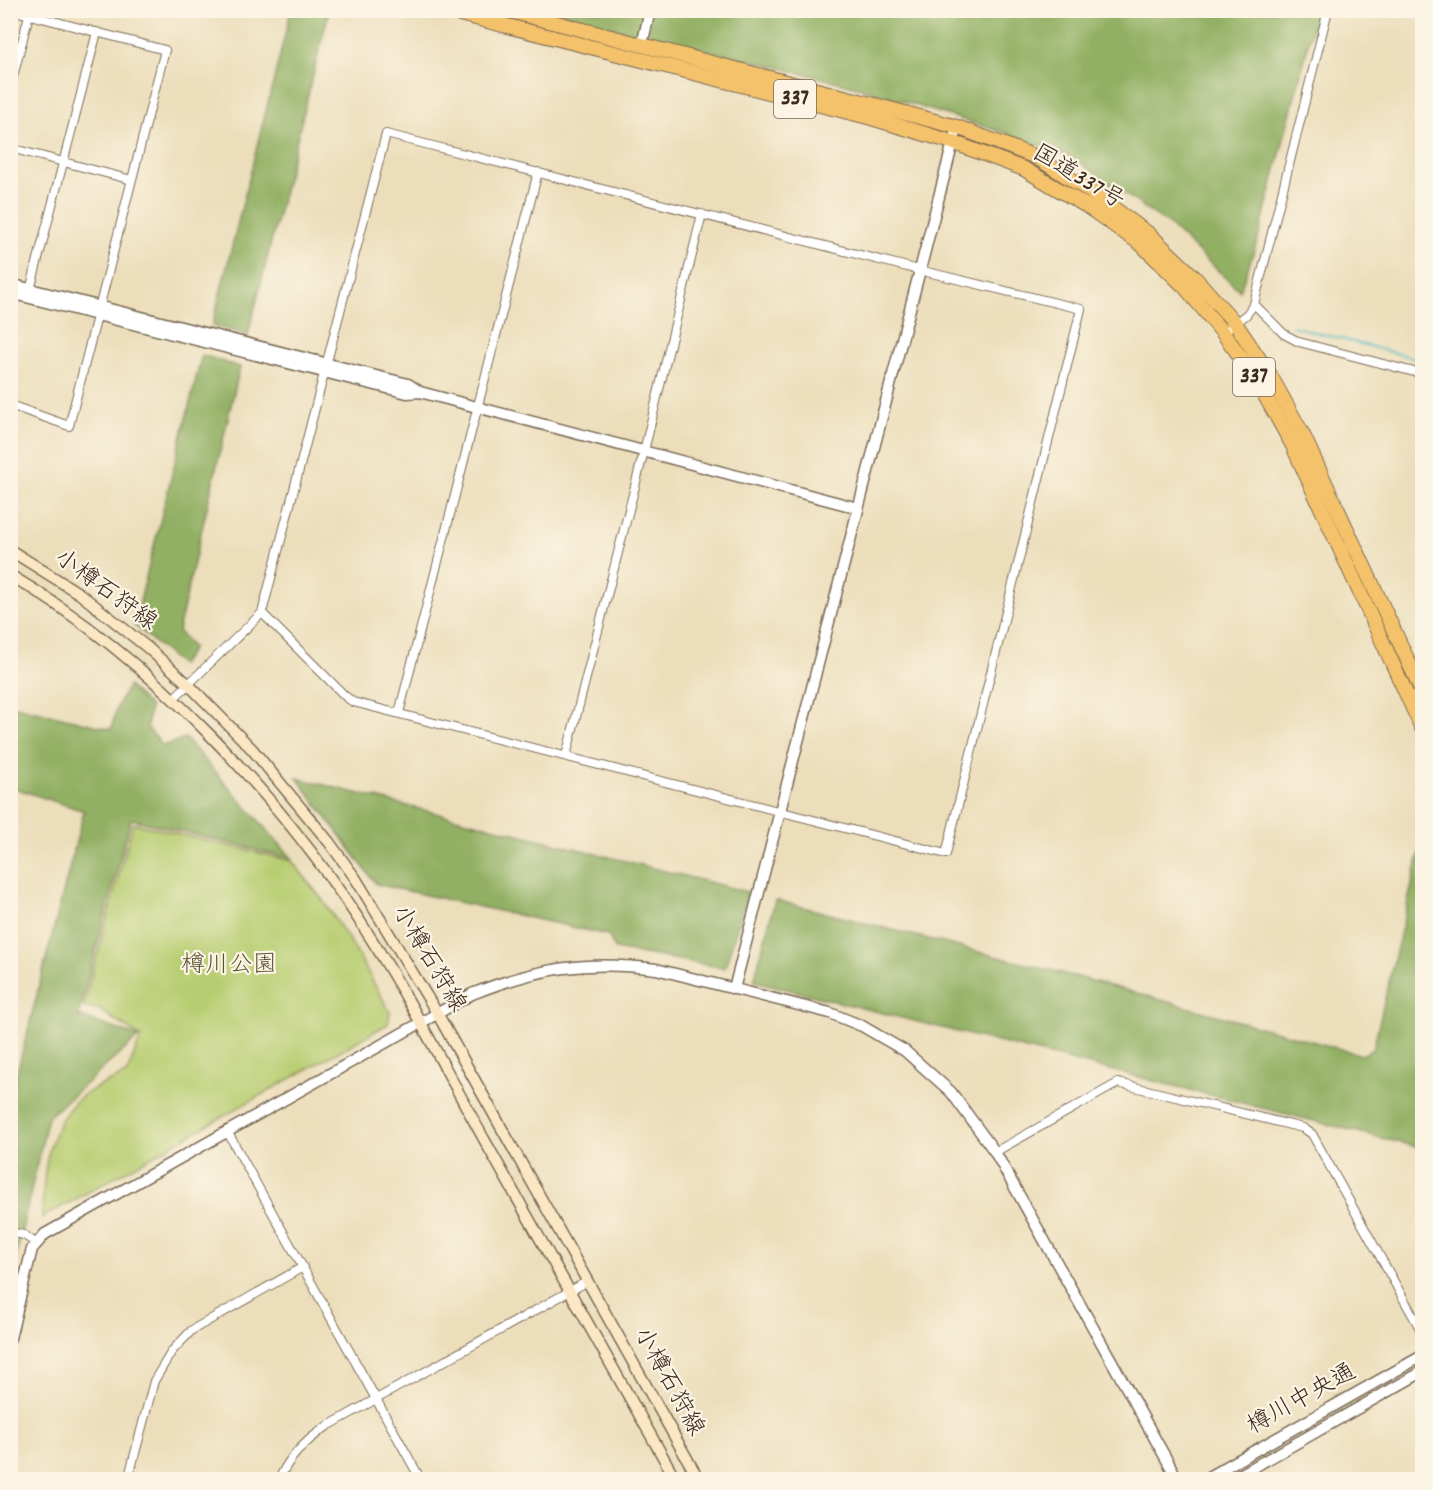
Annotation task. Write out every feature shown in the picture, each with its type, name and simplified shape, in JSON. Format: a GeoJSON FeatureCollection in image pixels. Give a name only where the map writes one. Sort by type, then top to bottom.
{"type":"FeatureCollection","features":[{"type":"Feature","properties":{"kind":"highway","name":"国道337号"},"geometry":{"type":"LineString","coordinates":[[444,10],[868,117],[952,142],[1024,169],[1085,205],[1131,238],[1185,287],[1253,374],[1292,444],[1422,728]]}},
{"type":"Feature","properties":{"kind":"highway","name":"国道337号"},"geometry":{"type":"LineString","coordinates":[[506,10],[957,128],[1036,157],[1090,191],[1150,235],[1194,277],[1235,323],[1270,375],[1302,433],[1422,691]]}},
{"type":"Feature","properties":{"kind":"main road","name":"小樽石狩線"},"geometry":{"type":"LineString","coordinates":[[10,550],[80,594],[148,648],[189,685],[252,749],[329,842],[356,879],[437,1013],[699,1479]]}},
{"type":"Feature","properties":{"kind":"main road","name":"小樽石狩線"},"geometry":{"type":"LineString","coordinates":[[10,575],[77,618],[174,699],[241,768],[308,848],[370,936],[676,1479]]}},
{"type":"Feature","properties":{"kind":"street"},"geometry":{"type":"LineString","coordinates":[[10,405],[69,426],[165,50],[11,10]]}},
{"type":"Feature","properties":{"kind":"street"},"geometry":{"type":"LineString","coordinates":[[637,60],[650,10]]}},
{"type":"Feature","properties":{"kind":"street"},"geometry":{"type":"LineString","coordinates":[[1223,333],[1247,314],[1254,304],[1328,10]]}},
{"type":"Feature","properties":{"kind":"street"},"geometry":{"type":"LineString","coordinates":[[10,88],[29,15]]}},
{"type":"Feature","properties":{"kind":"street"},"geometry":{"type":"LineString","coordinates":[[29,293],[97,32]]}},
{"type":"Feature","properties":{"kind":"street"},"geometry":{"type":"LineString","coordinates":[[734,989],[957,128]]}},
{"type":"Feature","properties":{"kind":"street"},"geometry":{"type":"LineString","coordinates":[[174,699],[262,613],[386,134],[1081,309],[946,854],[353,702],[262,613]]}},
{"type":"Feature","properties":{"kind":"street"},"geometry":{"type":"LineString","coordinates":[[10,148],[132,180]]}},
{"type":"Feature","properties":{"kind":"street"},"geometry":{"type":"LineString","coordinates":[[399,713],[538,172]]}},
{"type":"Feature","properties":{"kind":"street"},"geometry":{"type":"LineString","coordinates":[[566,756],[702,214]]}},
{"type":"Feature","properties":{"kind":"street"},"geometry":{"type":"LineString","coordinates":[[10,284],[29,293],[324,368],[407,393],[420,392],[858,508]]}},
{"type":"Feature","properties":{"kind":"street"},"geometry":{"type":"LineString","coordinates":[[10,293],[29,293]]}},
{"type":"Feature","properties":{"kind":"street"},"geometry":{"type":"LineString","coordinates":[[1254,304],[1284,334],[1299,342],[1422,374]]}},
{"type":"Feature","properties":{"kind":"street"},"geometry":{"type":"LineString","coordinates":[[10,1338],[32,1249],[45,1234],[472,993],[501,982],[565,966],[628,965],[656,969],[830,1013],[887,1040],[927,1068],[951,1092],[995,1152],[1178,1479]]}},
{"type":"Feature","properties":{"kind":"street"},"geometry":{"type":"LineString","coordinates":[[995,1152],[1118,1083],[1303,1128],[1312,1134],[1422,1332]]}},
{"type":"Feature","properties":{"kind":"street"},"geometry":{"type":"LineString","coordinates":[[227,1131],[421,1479]]}},
{"type":"Feature","properties":{"kind":"street"},"geometry":{"type":"LineString","coordinates":[[10,1232],[24,1235],[37,1244]]}},
{"type":"Feature","properties":{"kind":"street"},"geometry":{"type":"LineString","coordinates":[[128,1479],[154,1381],[172,1351],[192,1330],[303,1268]]}},
{"type":"Feature","properties":{"kind":"street"},"geometry":{"type":"LineString","coordinates":[[279,1479],[289,1462],[313,1436],[588,1281]]}},
{"type":"Feature","properties":{"kind":"street","name":"樽川中央通"},"geometry":{"type":"LineString","coordinates":[[1203,1479],[1422,1356]]}},
{"type":"Feature","properties":{"kind":"street","name":"樽川中央通"},"geometry":{"type":"LineString","coordinates":[[1231,1479],[1422,1372]]}},
{"type":"Feature","properties":{"kind":"street"},"geometry":{"type":"LineString","coordinates":[[10,1476],[24,1479]]}},
{"type":"Feature","properties":{"kind":"green space"},"geometry":{"type":"Polygon","coordinates":[[[291,11],[329,11],[248,335],[212,326],[291,11]]]}},
{"type":"Feature","properties":{"kind":"green space"},"geometry":{"type":"Polygon","coordinates":[[[552,11],[1317,11],[1258,239],[1240,291],[1168,224],[1073,158],[1009,134],[850,85],[552,11]]]}},
{"type":"Feature","properties":{"kind":"green space"},"geometry":{"type":"Polygon","coordinates":[[[202,355],[240,367],[178,631],[193,648],[181,665],[134,625],[202,355]]]}},
{"type":"Feature","properties":{"kind":"green space"},"geometry":{"type":"Polygon","coordinates":[[[128,686],[150,707],[147,727],[163,746],[185,738],[293,859],[131,819],[78,1016],[139,1037],[48,1117],[11,1278],[11,1096],[84,811],[11,787],[11,705],[111,729],[117,707],[128,686]]]}},
{"type":"Feature","properties":{"kind":"green space"},"geometry":{"type":"Polygon","coordinates":[[[297,778],[748,892],[725,968],[615,949],[608,935],[376,884],[297,778]]]}},
{"type":"Feature","properties":{"kind":"green space","name":"樽川公園"},"geometry":{"type":"Polygon","coordinates":[[[133,823],[292,861],[324,902],[353,946],[390,1012],[388,1024],[42,1218],[43,1188],[51,1143],[64,1115],[74,1103],[92,1090],[127,1073],[141,1037],[98,1009],[83,1007],[133,823]]]}},
{"type":"Feature","properties":{"kind":"green space"},"geometry":{"type":"Polygon","coordinates":[[[1422,842],[1422,1148],[754,981],[775,900],[1085,979],[1362,1055],[1373,1049],[1422,842]]]}},
{"type":"Feature","properties":{"kind":"waterway"},"geometry":{"type":"LineString","coordinates":[[1292,326],[1422,360]]}}]}
